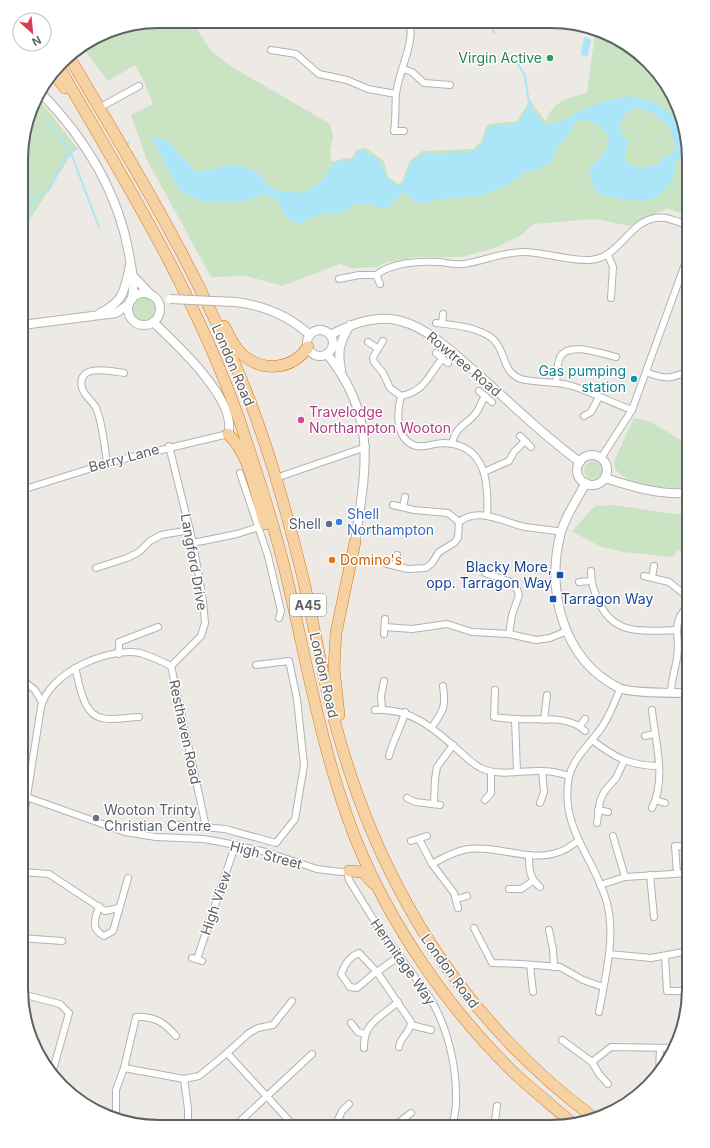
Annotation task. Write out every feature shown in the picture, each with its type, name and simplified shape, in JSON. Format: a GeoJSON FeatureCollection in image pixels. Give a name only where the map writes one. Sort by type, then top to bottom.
{"type":"FeatureCollection","features":[{"type":"Feature","properties":{"kind":"highway","name":"London Road"},"geometry":{"type":"LineString","coordinates":[[72,61],[195,278],[251,404],[276,478],[303,579],[326,689],[348,764],[366,816],[382,855],[403,899],[440,960],[483,1016],[526,1061],[590,1114]]}},
{"type":"Feature","properties":{"kind":"highway","name":"London Road"},"geometry":{"type":"LineString","coordinates":[[62,71],[147,218],[174,271],[221,373],[264,494],[286,574],[333,775],[356,840],[391,914],[429,972],[470,1026],[514,1073],[567,1119]]}},
{"type":"Feature","properties":{"kind":"highway","name":"A45"},"geometry":{"type":"LineString","coordinates":[[57,77],[88,117]]}},
{"type":"Feature","properties":{"kind":"highway"},"geometry":{"type":"LineString","coordinates":[[195,278],[235,346],[250,360],[269,366],[288,364],[302,355],[308,347]]}},
{"type":"Feature","properties":{"kind":"highway"},"geometry":{"type":"LineString","coordinates":[[228,434],[237,441],[246,463],[297,625]]}},
{"type":"Feature","properties":{"kind":"highway"},"geometry":{"type":"LineString","coordinates":[[348,764],[338,704],[334,668],[336,633],[355,542]]}},
{"type":"Feature","properties":{"kind":"highway"},"geometry":{"type":"LineString","coordinates":[[348,872],[357,862],[356,840]]}},
{"type":"Feature","properties":{"kind":"highway"},"geometry":{"type":"LineString","coordinates":[[348,872],[363,872],[379,889]]}},
{"type":"Feature","properties":{"kind":"street"},"geometry":{"type":"LineString","coordinates":[[404,131],[394,131],[396,94],[402,69],[409,50],[411,28]]}},
{"type":"Feature","properties":{"kind":"street"},"geometry":{"type":"LineString","coordinates":[[271,50],[296,54],[319,74],[347,80],[368,90],[396,94]]}},
{"type":"Feature","properties":{"kind":"street"},"geometry":{"type":"LineString","coordinates":[[402,69],[412,72],[424,83],[450,85]]}},
{"type":"Feature","properties":{"kind":"street"},"geometry":{"type":"LineString","coordinates":[[99,108],[139,86]]}},
{"type":"Feature","properties":{"kind":"street"},"geometry":{"type":"LineString","coordinates":[[44,97],[75,134],[106,183],[119,214],[127,240],[134,278],[129,313],[133,320]]}},
{"type":"Feature","properties":{"kind":"street"},"geometry":{"type":"LineString","coordinates":[[339,278],[359,275],[376,275],[386,267],[415,262],[462,264],[505,253],[524,252],[589,260],[608,255],[632,230],[642,223],[656,218],[666,218],[682,224]]}},
{"type":"Feature","properties":{"kind":"street"},"geometry":{"type":"LineString","coordinates":[[608,255],[613,267],[611,298]]}},
{"type":"Feature","properties":{"kind":"street"},"geometry":{"type":"LineString","coordinates":[[94,316],[118,303],[124,292],[131,263]]}},
{"type":"Feature","properties":{"kind":"street"},"geometry":{"type":"LineString","coordinates":[[376,275],[380,284]]}},
{"type":"Feature","properties":{"kind":"street"},"geometry":{"type":"LineString","coordinates":[[109,314],[133,320],[142,324],[153,322],[159,313],[158,302],[134,278]]}},
{"type":"Feature","properties":{"kind":"street"},"geometry":{"type":"LineString","coordinates":[[601,458],[632,410],[682,279]]}},
{"type":"Feature","properties":{"kind":"street"},"geometry":{"type":"LineString","coordinates":[[28,324],[109,314],[122,310],[140,294],[152,295]]}},
{"type":"Feature","properties":{"kind":"street"},"geometry":{"type":"LineString","coordinates":[[158,302],[170,299],[235,302],[258,306],[282,315],[310,335]]}},
{"type":"Feature","properties":{"kind":"street"},"geometry":{"type":"LineString","coordinates":[[443,314],[439,323],[460,326],[487,335],[494,341],[500,350],[508,369],[521,379],[556,382],[573,386],[599,398],[632,410]]}},
{"type":"Feature","properties":{"kind":"street","name":"Rowtree Road"},"geometry":{"type":"LineString","coordinates":[[330,334],[350,325],[370,319],[383,319],[410,324],[424,331],[476,373],[580,462]]}},
{"type":"Feature","properties":{"kind":"street"},"geometry":{"type":"LineString","coordinates":[[153,322],[201,370],[215,389],[228,415],[231,425],[228,434]]}},
{"type":"Feature","properties":{"kind":"street"},"geometry":{"type":"LineString","coordinates":[[350,325],[340,343],[339,359],[342,373],[359,411],[366,447],[366,471],[355,542]]}},
{"type":"Feature","properties":{"kind":"street"},"geometry":{"type":"LineString","coordinates":[[321,330],[330,334],[333,344],[327,354],[323,356],[314,355],[308,347],[310,335],[321,330]]}},
{"type":"Feature","properties":{"kind":"street"},"geometry":{"type":"LineString","coordinates":[[383,341],[377,348],[373,357],[374,362],[383,373],[390,388],[401,396]]}},
{"type":"Feature","properties":{"kind":"street"},"geometry":{"type":"LineString","coordinates":[[368,342],[377,348]]}},
{"type":"Feature","properties":{"kind":"street"},"geometry":{"type":"LineString","coordinates":[[556,382],[560,358],[566,352],[574,348],[616,357]]}},
{"type":"Feature","properties":{"kind":"street"},"geometry":{"type":"LineString","coordinates":[[327,354],[342,373]]}},
{"type":"Feature","properties":{"kind":"street"},"geometry":{"type":"LineString","coordinates":[[436,354],[448,363]]}},
{"type":"Feature","properties":{"kind":"street"},"geometry":{"type":"LineString","coordinates":[[401,396],[416,391],[424,384],[442,359]]}},
{"type":"Feature","properties":{"kind":"street"},"geometry":{"type":"LineString","coordinates":[[107,462],[96,408],[85,394],[82,382],[83,376],[88,372],[95,370],[124,373]]}},
{"type":"Feature","properties":{"kind":"street"},"geometry":{"type":"LineString","coordinates":[[646,372],[659,378],[669,379],[682,374]]}},
{"type":"Feature","properties":{"kind":"street"},"geometry":{"type":"LineString","coordinates":[[479,391],[492,402]]}},
{"type":"Feature","properties":{"kind":"street"},"geometry":{"type":"LineString","coordinates":[[401,396],[398,417],[400,428],[409,442],[413,445],[421,446],[442,443],[452,444],[468,451],[476,458],[484,472],[488,493],[487,516]]}},
{"type":"Feature","properties":{"kind":"street"},"geometry":{"type":"LineString","coordinates":[[452,444],[458,428],[477,412],[480,404],[486,396]]}},
{"type":"Feature","properties":{"kind":"street"},"geometry":{"type":"LineString","coordinates":[[584,416],[590,412],[599,398]]}},
{"type":"Feature","properties":{"kind":"street","name":"Berry Lane"},"geometry":{"type":"LineString","coordinates":[[28,488],[107,462],[169,446],[228,434]]}},
{"type":"Feature","properties":{"kind":"street"},"geometry":{"type":"LineString","coordinates":[[520,436],[531,447]]}},
{"type":"Feature","properties":{"kind":"street"},"geometry":{"type":"LineString","coordinates":[[484,472],[509,461],[514,452],[525,442]]}},
{"type":"Feature","properties":{"kind":"street","name":"Langford Drive"},"geometry":{"type":"LineString","coordinates":[[169,446],[193,543],[203,601],[204,623],[201,636],[171,666]]}},
{"type":"Feature","properties":{"kind":"street"},"geometry":{"type":"LineString","coordinates":[[276,478],[366,447]]}},
{"type":"Feature","properties":{"kind":"street"},"geometry":{"type":"LineString","coordinates":[[591,455],[601,458],[607,466],[605,478],[594,485],[586,483],[578,473],[580,462],[591,455]]}},
{"type":"Feature","properties":{"kind":"street"},"geometry":{"type":"LineString","coordinates":[[240,473],[272,571],[281,611],[279,618]]}},
{"type":"Feature","properties":{"kind":"street"},"geometry":{"type":"LineString","coordinates":[[605,478],[639,490],[660,493],[682,493]]}},
{"type":"Feature","properties":{"kind":"street"},"geometry":{"type":"LineString","coordinates":[[586,483],[561,532],[555,575],[557,598],[567,632],[575,648],[585,662],[597,674],[620,689],[682,693]]}},
{"type":"Feature","properties":{"kind":"street"},"geometry":{"type":"LineString","coordinates":[[403,507],[404,497]]}},
{"type":"Feature","properties":{"kind":"street"},"geometry":{"type":"LineString","coordinates":[[393,505],[414,510],[448,513],[459,522]]}},
{"type":"Feature","properties":{"kind":"street"},"geometry":{"type":"LineString","coordinates":[[459,522],[475,516],[487,516],[500,518],[521,526],[561,532]]}},
{"type":"Feature","properties":{"kind":"street"},"geometry":{"type":"LineString","coordinates":[[387,564],[408,569],[426,568],[432,563],[439,552],[454,543],[458,538],[459,522]]}},
{"type":"Feature","properties":{"kind":"street"},"geometry":{"type":"LineString","coordinates":[[193,543],[237,534],[258,527]]}},
{"type":"Feature","properties":{"kind":"street"},"geometry":{"type":"LineString","coordinates":[[96,568],[127,558],[161,535],[190,530]]}},
{"type":"Feature","properties":{"kind":"street"},"geometry":{"type":"LineString","coordinates":[[395,565],[397,555]]}},
{"type":"Feature","properties":{"kind":"street"},"geometry":{"type":"LineString","coordinates":[[491,575],[495,566]]}},
{"type":"Feature","properties":{"kind":"street"},"geometry":{"type":"LineString","coordinates":[[652,576],[654,566]]}},
{"type":"Feature","properties":{"kind":"street"},"geometry":{"type":"LineString","coordinates":[[591,571],[591,580],[601,608],[613,622],[625,628],[640,631],[676,630]]}},
{"type":"Feature","properties":{"kind":"street"},"geometry":{"type":"LineString","coordinates":[[484,573],[511,582],[517,589],[519,595],[512,615],[509,634]]}},
{"type":"Feature","properties":{"kind":"street"},"geometry":{"type":"LineString","coordinates":[[644,576],[652,576],[669,582],[682,592]]}},
{"type":"Feature","properties":{"kind":"street"},"geometry":{"type":"LineString","coordinates":[[579,582],[591,580]]}},
{"type":"Feature","properties":{"kind":"street"},"geometry":{"type":"LineString","coordinates":[[671,693],[677,656],[676,630],[679,618],[682,614]]}},
{"type":"Feature","properties":{"kind":"street"},"geometry":{"type":"LineString","coordinates":[[384,634],[385,619]]}},
{"type":"Feature","properties":{"kind":"street"},"geometry":{"type":"LineString","coordinates":[[385,627],[412,629],[447,624],[472,632],[509,634],[536,640],[550,638],[567,632]]}},
{"type":"Feature","properties":{"kind":"street"},"geometry":{"type":"LineString","coordinates":[[119,654],[119,642],[158,627]]}},
{"type":"Feature","properties":{"kind":"street","name":"Resthaven Road"},"geometry":{"type":"LineString","coordinates":[[42,702],[54,684],[75,668],[95,660],[119,654],[139,653],[156,658],[171,666],[206,828]]}},
{"type":"Feature","properties":{"kind":"street"},"geometry":{"type":"LineString","coordinates":[[170,824],[225,829],[276,843],[295,819],[304,765],[297,699],[289,661],[256,665]]}},
{"type":"Feature","properties":{"kind":"street"},"geometry":{"type":"LineString","coordinates":[[75,668],[85,703],[91,714],[102,718],[139,717]]}},
{"type":"Feature","properties":{"kind":"street"},"geometry":{"type":"LineString","coordinates":[[382,709],[381,696],[384,682]]}},
{"type":"Feature","properties":{"kind":"street"},"geometry":{"type":"LineString","coordinates":[[28,684],[35,690],[42,702],[28,775]]}},
{"type":"Feature","properties":{"kind":"street"},"geometry":{"type":"LineString","coordinates":[[432,727],[442,714],[445,704],[443,686]]}},
{"type":"Feature","properties":{"kind":"street"},"geometry":{"type":"LineString","coordinates":[[599,1012],[609,954],[610,926],[607,904],[595,870],[578,842],[568,815],[566,796],[569,776],[577,759],[613,709],[620,689]]}},
{"type":"Feature","properties":{"kind":"street"},"geometry":{"type":"LineString","coordinates":[[495,690],[494,717],[565,720],[580,726],[585,731]]}},
{"type":"Feature","properties":{"kind":"street"},"geometry":{"type":"LineString","coordinates":[[544,720],[547,695]]}},
{"type":"Feature","properties":{"kind":"street"},"geometry":{"type":"LineString","coordinates":[[375,710],[382,709],[405,712],[432,727],[479,767],[491,772],[542,771],[569,776]]}},
{"type":"Feature","properties":{"kind":"street"},"geometry":{"type":"LineString","coordinates":[[652,710],[659,766],[659,784],[656,800],[652,808]]}},
{"type":"Feature","properties":{"kind":"street"},"geometry":{"type":"LineString","coordinates":[[390,756],[392,742],[400,730],[405,712]]}},
{"type":"Feature","properties":{"kind":"street"},"geometry":{"type":"LineString","coordinates":[[515,719],[517,772]]}},
{"type":"Feature","properties":{"kind":"street"},"geometry":{"type":"LineString","coordinates":[[580,726],[585,719]]}},
{"type":"Feature","properties":{"kind":"street"},"geometry":{"type":"LineString","coordinates":[[645,736],[654,734]]}},
{"type":"Feature","properties":{"kind":"street"},"geometry":{"type":"LineString","coordinates":[[592,740],[624,761],[646,766],[659,766]]}},
{"type":"Feature","properties":{"kind":"street"},"geometry":{"type":"LineString","coordinates":[[407,798],[415,802],[437,804],[435,779],[438,767],[453,745]]}},
{"type":"Feature","properties":{"kind":"street"},"geometry":{"type":"LineString","coordinates":[[597,823],[598,810],[604,792],[616,778],[624,761]]}},
{"type":"Feature","properties":{"kind":"street"},"geometry":{"type":"LineString","coordinates":[[540,803],[544,792],[542,771]]}},
{"type":"Feature","properties":{"kind":"street"},"geometry":{"type":"LineString","coordinates":[[485,800],[491,793],[491,772]]}},
{"type":"Feature","properties":{"kind":"street","name":"High Street"},"geometry":{"type":"LineString","coordinates":[[28,797],[125,832],[166,838],[202,839],[238,846],[317,869],[348,872]]}},
{"type":"Feature","properties":{"kind":"street"},"geometry":{"type":"LineString","coordinates":[[656,800],[665,803]]}},
{"type":"Feature","properties":{"kind":"street"},"geometry":{"type":"LineString","coordinates":[[598,810],[608,812]]}},
{"type":"Feature","properties":{"kind":"street","name":"High View"},"geometry":{"type":"LineString","coordinates":[[197,959],[242,834]]}},
{"type":"Feature","properties":{"kind":"street"},"geometry":{"type":"LineString","coordinates":[[411,841],[427,836]]}},
{"type":"Feature","properties":{"kind":"street"},"geometry":{"type":"LineString","coordinates":[[613,836],[625,877]]}},
{"type":"Feature","properties":{"kind":"street"},"geometry":{"type":"LineString","coordinates":[[419,839],[432,864],[449,884],[457,899],[458,908]]}},
{"type":"Feature","properties":{"kind":"street"},"geometry":{"type":"LineString","coordinates":[[432,864],[449,854],[470,848],[529,855],[560,852],[578,842]]}},
{"type":"Feature","properties":{"kind":"street"},"geometry":{"type":"LineString","coordinates":[[677,873],[675,846],[682,846]]}},
{"type":"Feature","properties":{"kind":"street"},"geometry":{"type":"LineString","coordinates":[[529,855],[529,871],[533,882],[540,887]]}},
{"type":"Feature","properties":{"kind":"street"},"geometry":{"type":"LineString","coordinates":[[28,872],[49,874],[105,911],[119,908]]}},
{"type":"Feature","properties":{"kind":"street","name":"Hermitage Way"},"geometry":{"type":"LineString","coordinates":[[348,872],[350,880],[362,903],[430,998],[442,1023],[456,1087],[456,1104],[453,1120]]}},
{"type":"Feature","properties":{"kind":"street"},"geometry":{"type":"LineString","coordinates":[[600,885],[625,877],[682,873]]}},
{"type":"Feature","properties":{"kind":"street"},"geometry":{"type":"LineString","coordinates":[[650,875],[654,917]]}},
{"type":"Feature","properties":{"kind":"street"},"geometry":{"type":"LineString","coordinates":[[99,906],[95,918],[95,928],[98,933],[104,936],[113,931],[128,878]]}},
{"type":"Feature","properties":{"kind":"street"},"geometry":{"type":"LineString","coordinates":[[510,889],[521,889],[533,882]]}},
{"type":"Feature","properties":{"kind":"street"},"geometry":{"type":"LineString","coordinates":[[457,899],[467,896]]}},
{"type":"Feature","properties":{"kind":"street"},"geometry":{"type":"LineString","coordinates":[[474,928],[492,964],[560,967],[583,980],[603,987]]}},
{"type":"Feature","properties":{"kind":"street"},"geometry":{"type":"LineString","coordinates":[[550,930],[554,967]]}},
{"type":"Feature","properties":{"kind":"street"},"geometry":{"type":"LineString","coordinates":[[28,939],[62,941]]}},
{"type":"Feature","properties":{"kind":"street"},"geometry":{"type":"LineString","coordinates":[[609,954],[651,958],[682,952]]}},
{"type":"Feature","properties":{"kind":"street"},"geometry":{"type":"LineString","coordinates":[[399,956],[376,972],[357,988],[350,986],[342,974],[343,969],[350,958],[358,953],[362,954],[376,972],[407,1014],[411,1025],[409,1031],[400,1041],[399,1046]]}},
{"type":"Feature","properties":{"kind":"street"},"geometry":{"type":"LineString","coordinates":[[665,956],[667,991],[681,991]]}},
{"type":"Feature","properties":{"kind":"street"},"geometry":{"type":"LineString","coordinates":[[530,965],[533,992]]}},
{"type":"Feature","properties":{"kind":"street"},"geometry":{"type":"LineString","coordinates":[[28,996],[60,1004],[69,1013],[54,1067]]}},
{"type":"Feature","properties":{"kind":"street"},"geometry":{"type":"LineString","coordinates":[[124,1068],[184,1079],[199,1076],[249,1033],[258,1028],[273,1025],[292,1001]]}},
{"type":"Feature","properties":{"kind":"street"},"geometry":{"type":"LineString","coordinates":[[364,1048],[365,1034],[372,1023],[398,1002]]}},
{"type":"Feature","properties":{"kind":"street"},"geometry":{"type":"LineString","coordinates":[[116,1113],[116,1090],[124,1068],[136,1017],[154,1018],[168,1026],[176,1036]]}},
{"type":"Feature","properties":{"kind":"street"},"geometry":{"type":"LineString","coordinates":[[351,1023],[358,1032],[365,1034]]}},
{"type":"Feature","properties":{"kind":"street"},"geometry":{"type":"LineString","coordinates":[[411,1025],[431,1030]]}},
{"type":"Feature","properties":{"kind":"street"},"geometry":{"type":"LineString","coordinates":[[562,1040],[592,1062],[594,1068],[608,1084]]}},
{"type":"Feature","properties":{"kind":"street"},"geometry":{"type":"LineString","coordinates":[[592,1062],[611,1047],[668,1048]]}},
{"type":"Feature","properties":{"kind":"street"},"geometry":{"type":"LineString","coordinates":[[659,1062],[660,1048]]}},
{"type":"Feature","properties":{"kind":"street"},"geometry":{"type":"LineString","coordinates":[[227,1053],[289,1120]]}},
{"type":"Feature","properties":{"kind":"street"},"geometry":{"type":"LineString","coordinates":[[241,1120],[312,1054]]}},
{"type":"Feature","properties":{"kind":"street"},"geometry":{"type":"LineString","coordinates":[[184,1079],[188,1120]]}},
{"type":"Feature","properties":{"kind":"street"},"geometry":{"type":"LineString","coordinates":[[338,1120],[342,1111],[349,1104]]}},
{"type":"Feature","properties":{"kind":"street"},"geometry":{"type":"LineString","coordinates":[[495,1120],[497,1106]]}},
{"type":"Feature","properties":{"kind":"street"},"geometry":{"type":"LineString","coordinates":[[402,1120],[411,1113]]}},
{"type":"Feature","properties":{"kind":"green space"},"geometry":{"type":"Polygon","coordinates":[[[150,28],[196,28],[212,52],[232,67],[330,124],[333,137],[330,151],[332,162],[346,158],[350,159],[357,150],[364,148],[384,161],[388,177],[398,184],[402,182],[409,162],[422,151],[473,149],[482,141],[485,129],[489,124],[517,121],[530,100],[546,122],[548,115],[557,105],[574,96],[587,93],[595,36],[617,46],[644,66],[655,79],[672,109],[682,150],[682,213],[667,208],[630,226],[595,219],[534,224],[521,235],[495,248],[461,257],[416,257],[384,263],[377,267],[352,268],[340,264],[282,286],[246,276],[211,277],[146,158],[131,115],[153,104],[144,81],[135,65],[108,81],[85,51],[86,50],[101,41],[133,31],[150,28]]]}},
{"type":"Feature","properties":{"kind":"green space"},"geometry":{"type":"Polygon","coordinates":[[[41,103],[47,109],[76,147],[28,223],[29,142],[32,125],[41,103]]]}},
{"type":"Feature","properties":{"kind":"green space"},"geometry":{"type":"Polygon","coordinates":[[[144,298],[148,299],[154,305],[154,313],[148,319],[144,320],[140,319],[134,313],[133,309],[134,305],[140,299],[144,298]]]}},
{"type":"Feature","properties":{"kind":"green space"},"geometry":{"type":"Polygon","coordinates":[[[634,418],[651,422],[682,441],[682,488],[644,487],[622,476],[615,469],[614,461],[634,418]]]}},
{"type":"Feature","properties":{"kind":"green space"},"geometry":{"type":"Polygon","coordinates":[[[589,461],[597,461],[602,466],[600,477],[597,479],[589,479],[584,474],[584,466],[589,461]]]}},
{"type":"Feature","properties":{"kind":"green space"},"geometry":{"type":"Polygon","coordinates":[[[614,505],[682,514],[682,550],[678,550],[672,557],[623,552],[599,546],[572,531],[595,506],[614,505]]]}},
{"type":"Feature","properties":{"kind":"water"},"geometry":{"type":"Polygon","coordinates":[[[584,37],[591,39],[588,56],[581,55],[584,37]]]}},
{"type":"Feature","properties":{"kind":"water"},"geometry":{"type":"Polygon","coordinates":[[[632,96],[655,103],[675,117],[682,150],[682,157],[676,162],[675,173],[671,182],[656,198],[636,201],[615,198],[601,194],[596,190],[591,181],[590,170],[593,164],[605,152],[609,137],[598,124],[581,119],[575,122],[571,131],[557,147],[552,161],[548,165],[524,173],[506,186],[479,196],[438,199],[420,204],[415,202],[409,195],[401,194],[390,206],[383,208],[367,203],[357,204],[338,214],[325,212],[299,224],[291,221],[286,216],[275,199],[262,194],[250,200],[241,201],[209,202],[195,199],[185,193],[177,185],[151,137],[166,140],[196,172],[233,165],[248,168],[259,174],[269,187],[279,191],[304,193],[322,181],[333,163],[344,160],[351,161],[359,151],[363,150],[381,162],[387,178],[399,186],[402,185],[411,163],[422,154],[469,152],[476,149],[483,143],[488,129],[492,125],[518,124],[529,104],[545,125],[562,121],[597,103],[632,96]],[[635,108],[624,115],[620,127],[622,135],[629,142],[625,152],[626,161],[630,165],[641,168],[656,165],[677,148],[668,125],[663,123],[655,114],[640,108],[635,108]]]}},
{"type":"Feature","properties":{"kind":"waterway"},"geometry":{"type":"LineString","coordinates":[[491,28],[495,33]]}},
{"type":"Feature","properties":{"kind":"waterway"},"geometry":{"type":"LineString","coordinates":[[516,61],[525,76],[529,104]]}},
{"type":"Feature","properties":{"kind":"waterway"},"geometry":{"type":"LineString","coordinates":[[47,120],[71,153],[99,227]]}},
{"type":"Feature","properties":{"kind":"waterway"},"geometry":{"type":"LineString","coordinates":[[28,212],[35,198],[49,190],[65,158],[77,148]]}},
{"type":"Feature","properties":{"kind":"place","name":"Virgin Active"},"geometry":{"type":"Point","coordinates":[550,58]}},
{"type":"Feature","properties":{"kind":"place","name":"Gas pumping station"},"geometry":{"type":"Point","coordinates":[634,379]}},
{"type":"Feature","properties":{"kind":"place","name":"Travelodge Northampton Wooton"},"geometry":{"type":"Point","coordinates":[301,420]}},
{"type":"Feature","properties":{"kind":"place","name":"Shell Northampton"},"geometry":{"type":"Point","coordinates":[339,522]}},
{"type":"Feature","properties":{"kind":"place","name":"Shell"},"geometry":{"type":"Point","coordinates":[329,524]}},
{"type":"Feature","properties":{"kind":"place","name":"Domino's"},"geometry":{"type":"Point","coordinates":[332,560]}},
{"type":"Feature","properties":{"kind":"place","name":"Blacky More, opp. Tarragon Way"},"geometry":{"type":"Point","coordinates":[560,575]}},
{"type":"Feature","properties":{"kind":"place","name":"Tarragon Way"},"geometry":{"type":"Point","coordinates":[553,599]}},
{"type":"Feature","properties":{"kind":"place","name":"Wooton Trinty Christian Centre"},"geometry":{"type":"Point","coordinates":[96,818]}}]}
